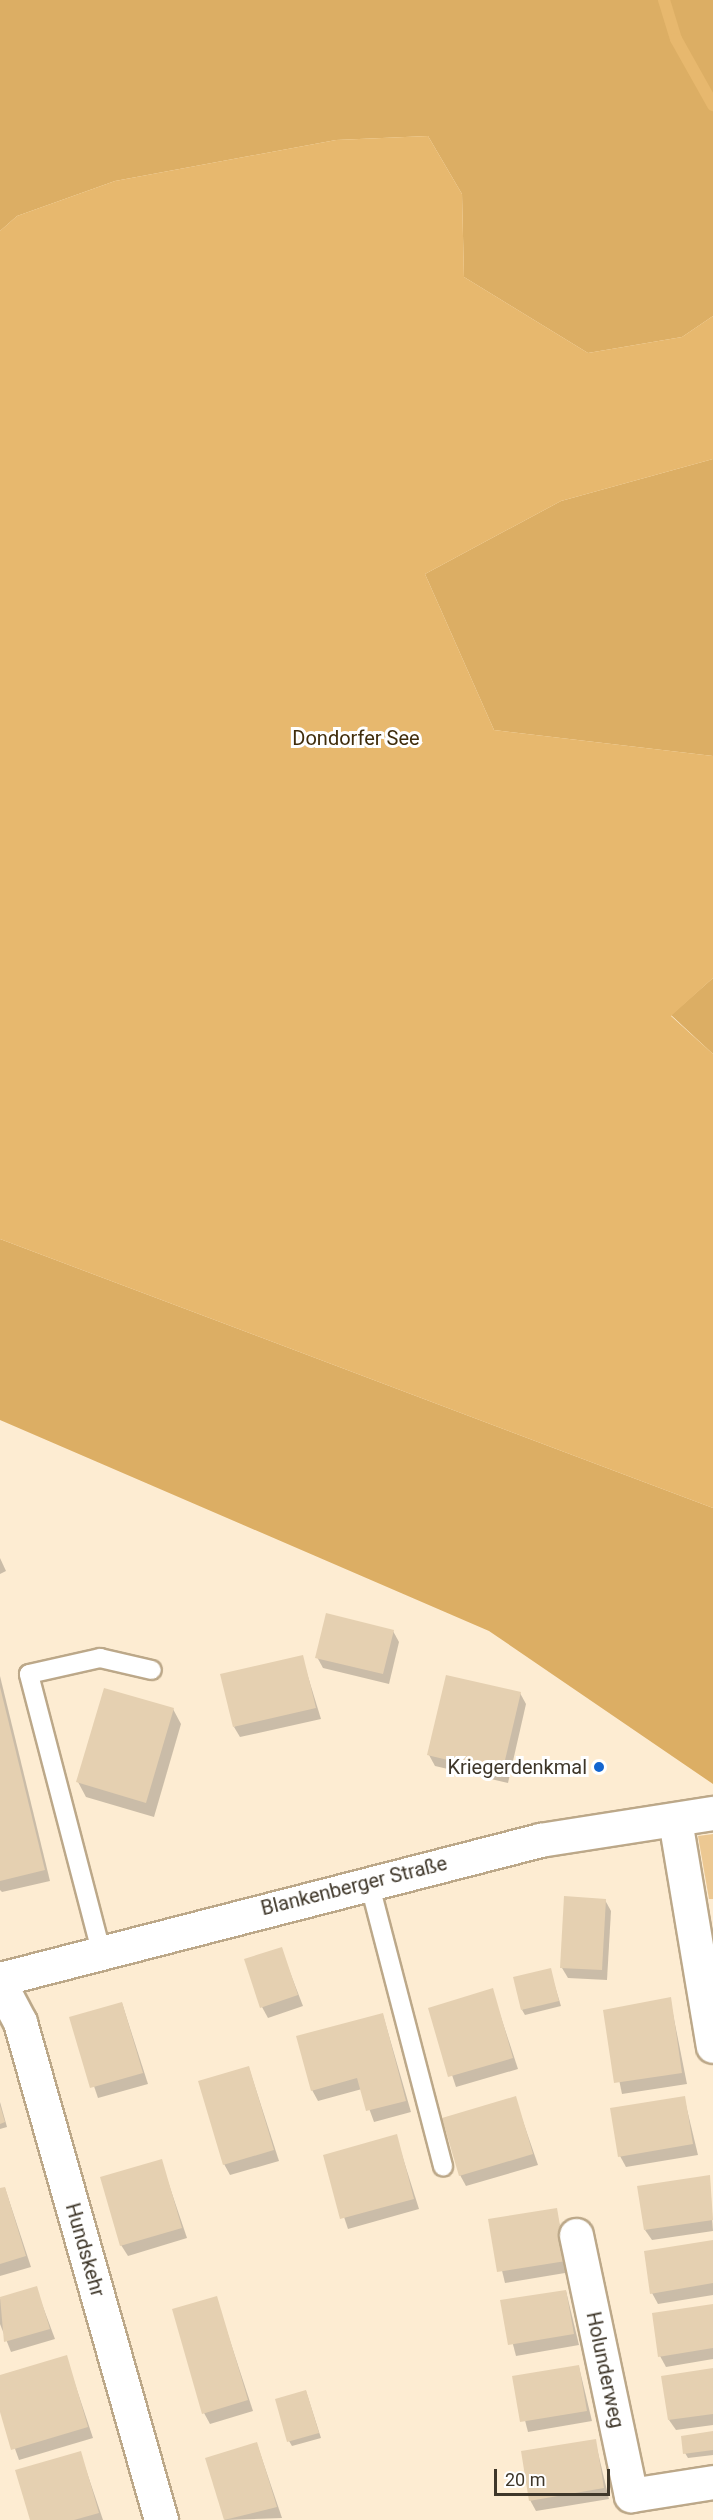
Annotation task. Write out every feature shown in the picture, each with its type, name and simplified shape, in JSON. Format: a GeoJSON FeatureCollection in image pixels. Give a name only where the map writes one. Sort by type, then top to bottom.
{"type":"FeatureCollection","features":[{"type":"Feature","properties":{"kind":"street","name":"Blankenberger Straße"},"geometry":{"type":"LineString","coordinates":[[0,1979],[369,1882],[540,1840],[713,1813]]}},
{"type":"Feature","properties":{"kind":"street"},"geometry":{"type":"LineString","coordinates":[[675,1820],[713,2046]]}},
{"type":"Feature","properties":{"kind":"street","name":"Hundskehr"},"geometry":{"type":"LineString","coordinates":[[0,1984],[20,2022],[161,2520]]}},
{"type":"Feature","properties":{"kind":"street","name":"Holunderweg"},"geometry":{"type":"LineString","coordinates":[[576,2235],[631,2495],[713,2482]]}},
{"type":"Feature","properties":{"kind":"lane"},"geometry":{"type":"LineString","coordinates":[[101,1951],[29,1674],[100,1658],[152,1670]]}},
{"type":"Feature","properties":{"kind":"lane"},"geometry":{"type":"LineString","coordinates":[[369,1882],[443,2167]]}},
{"type":"Feature","properties":{"kind":"shaded area"},"geometry":{"type":"Polygon","coordinates":[[[0,0],[713,0],[713,316],[682,337],[588,353],[464,277],[462,194],[428,136],[336,140],[115,181],[17,216],[0,231],[0,0]]]}},
{"type":"Feature","properties":{"kind":"shaded area","name":"Dondorfer See"},"geometry":{"type":"Polygon","coordinates":[[[428,136],[462,194],[464,277],[588,353],[682,337],[713,316],[713,459],[561,501],[425,574],[494,730],[713,756],[713,978],[671,1016],[713,1054],[713,1508],[0,1239],[0,231],[17,216],[115,181],[336,140],[428,136]]]}},
{"type":"Feature","properties":{"kind":"shaded area"},"geometry":{"type":"Polygon","coordinates":[[[713,459],[713,756],[494,730],[425,574],[561,501],[713,459]]]}},
{"type":"Feature","properties":{"kind":"shaded area"},"geometry":{"type":"Polygon","coordinates":[[[713,978],[713,1054],[671,1015],[713,978]]]}},
{"type":"Feature","properties":{"kind":"shaded area"},"geometry":{"type":"Polygon","coordinates":[[[0,1239],[713,1508],[713,1784],[489,1631],[0,1420],[0,1239]]]}},
{"type":"Feature","properties":{"kind":"shaded area"},"geometry":{"type":"Polygon","coordinates":[[[713,1834],[713,1899],[709,1899],[698,1836],[713,1834]]]}},
{"type":"Feature","properties":{"kind":"building"},"geometry":{"type":"Polygon","coordinates":[[[326,1613],[394,1630],[383,1674],[315,1658],[326,1613]]]}},
{"type":"Feature","properties":{"kind":"building"},"geometry":{"type":"Polygon","coordinates":[[[303,1655],[316,1708],[233,1727],[220,1674],[303,1655]]]}},
{"type":"Feature","properties":{"kind":"building"},"geometry":{"type":"Polygon","coordinates":[[[446,1675],[521,1692],[502,1773],[427,1755],[446,1675]]]}},
{"type":"Feature","properties":{"kind":"building"},"geometry":{"type":"Polygon","coordinates":[[[0,1687],[45,1870],[0,1881],[0,1687]]]}},
{"type":"Feature","properties":{"kind":"building"},"geometry":{"type":"Polygon","coordinates":[[[104,1688],[174,1708],[146,1803],[76,1782],[104,1688]]]}},
{"type":"Feature","properties":{"kind":"building"},"geometry":{"type":"Polygon","coordinates":[[[564,1896],[606,1899],[602,1970],[560,1968],[564,1896]]]}},
{"type":"Feature","properties":{"kind":"building"},"geometry":{"type":"Polygon","coordinates":[[[282,1947],[298,1995],[260,2008],[244,1959],[282,1947]]]}},
{"type":"Feature","properties":{"kind":"building"},"geometry":{"type":"Polygon","coordinates":[[[551,1968],[559,2001],[521,2010],[513,1977],[551,1968]]]}},
{"type":"Feature","properties":{"kind":"building"},"geometry":{"type":"Polygon","coordinates":[[[493,1988],[513,2058],[448,2077],[428,2008],[493,1988]]]}},
{"type":"Feature","properties":{"kind":"building"},"geometry":{"type":"Polygon","coordinates":[[[671,1997],[682,2073],[614,2083],[603,2010],[671,1997]]]}},
{"type":"Feature","properties":{"kind":"building"},"geometry":{"type":"Polygon","coordinates":[[[122,2002],[143,2073],[90,2088],[69,2017],[122,2002]]]}},
{"type":"Feature","properties":{"kind":"building"},"geometry":{"type":"Polygon","coordinates":[[[383,2013],[406,2101],[366,2111],[357,2078],[311,2091],[296,2036],[383,2013]]]}},
{"type":"Feature","properties":{"kind":"building"},"geometry":{"type":"Polygon","coordinates":[[[249,2066],[274,2150],[223,2165],[198,2081],[249,2066]]]}},
{"type":"Feature","properties":{"kind":"building"},"geometry":{"type":"Polygon","coordinates":[[[516,2096],[533,2154],[459,2176],[442,2118],[516,2096]]]}},
{"type":"Feature","properties":{"kind":"building"},"geometry":{"type":"Polygon","coordinates":[[[685,2096],[693,2144],[618,2157],[610,2108],[685,2096]]]}},
{"type":"Feature","properties":{"kind":"building"},"geometry":{"type":"Polygon","coordinates":[[[0,2105],[5,2122],[0,2124],[0,2105]]]}},
{"type":"Feature","properties":{"kind":"building"},"geometry":{"type":"Polygon","coordinates":[[[397,2134],[414,2199],[340,2219],[323,2155],[397,2134]]]}},
{"type":"Feature","properties":{"kind":"building"},"geometry":{"type":"Polygon","coordinates":[[[162,2159],[182,2228],[120,2246],[100,2177],[162,2159]]]}},
{"type":"Feature","properties":{"kind":"building"},"geometry":{"type":"Polygon","coordinates":[[[710,2175],[713,2220],[644,2230],[637,2186],[710,2175]]]}},
{"type":"Feature","properties":{"kind":"building"},"geometry":{"type":"Polygon","coordinates":[[[5,2187],[26,2256],[0,2264],[0,2188],[5,2187]]]}},
{"type":"Feature","properties":{"kind":"building"},"geometry":{"type":"Polygon","coordinates":[[[557,2208],[566,2261],[497,2272],[488,2219],[557,2208]]]}},
{"type":"Feature","properties":{"kind":"building"},"geometry":{"type":"Polygon","coordinates":[[[713,2240],[713,2283],[650,2294],[644,2251],[713,2240]]]}},
{"type":"Feature","properties":{"kind":"building"},"geometry":{"type":"Polygon","coordinates":[[[37,2286],[50,2329],[4,2342],[0,2297],[37,2286]]]}},
{"type":"Feature","properties":{"kind":"building"},"geometry":{"type":"Polygon","coordinates":[[[566,2290],[574,2334],[508,2345],[500,2300],[566,2290]]]}},
{"type":"Feature","properties":{"kind":"building"},"geometry":{"type":"Polygon","coordinates":[[[217,2296],[248,2400],[202,2414],[172,2309],[217,2296]]]}},
{"type":"Feature","properties":{"kind":"building"},"geometry":{"type":"Polygon","coordinates":[[[713,2304],[713,2348],[658,2357],[652,2313],[713,2304]]]}},
{"type":"Feature","properties":{"kind":"building"},"geometry":{"type":"Polygon","coordinates":[[[67,2355],[88,2427],[11,2450],[0,2412],[0,2375],[67,2355]]]}},
{"type":"Feature","properties":{"kind":"building"},"geometry":{"type":"Polygon","coordinates":[[[579,2365],[587,2411],[520,2422],[512,2376],[579,2365]]]}},
{"type":"Feature","properties":{"kind":"building"},"geometry":{"type":"Polygon","coordinates":[[[713,2368],[713,2414],[668,2420],[661,2376],[713,2368]]]}},
{"type":"Feature","properties":{"kind":"building"},"geometry":{"type":"Polygon","coordinates":[[[306,2390],[319,2433],[287,2442],[275,2399],[306,2390]]]}},
{"type":"Feature","properties":{"kind":"building"},"geometry":{"type":"Polygon","coordinates":[[[713,2431],[713,2450],[683,2454],[681,2436],[713,2431]]]}},
{"type":"Feature","properties":{"kind":"building"},"geometry":{"type":"Polygon","coordinates":[[[596,2439],[604,2488],[529,2501],[521,2451],[596,2439]]]}},
{"type":"Feature","properties":{"kind":"building"},"geometry":{"type":"Polygon","coordinates":[[[257,2442],[277,2507],[224,2520],[205,2458],[257,2442]]]}},
{"type":"Feature","properties":{"kind":"building"},"geometry":{"type":"Polygon","coordinates":[[[81,2451],[99,2513],[74,2520],[30,2520],[15,2470],[81,2451]]]}},
{"type":"Feature","properties":{"kind":"waterway"},"geometry":{"type":"LineString","coordinates":[[664,0],[676,39],[713,105]]}},
{"type":"Feature","properties":{"kind":"place","name":"Kriegerdenkmal"},"geometry":{"type":"Point","coordinates":[599,1767]}}]}
